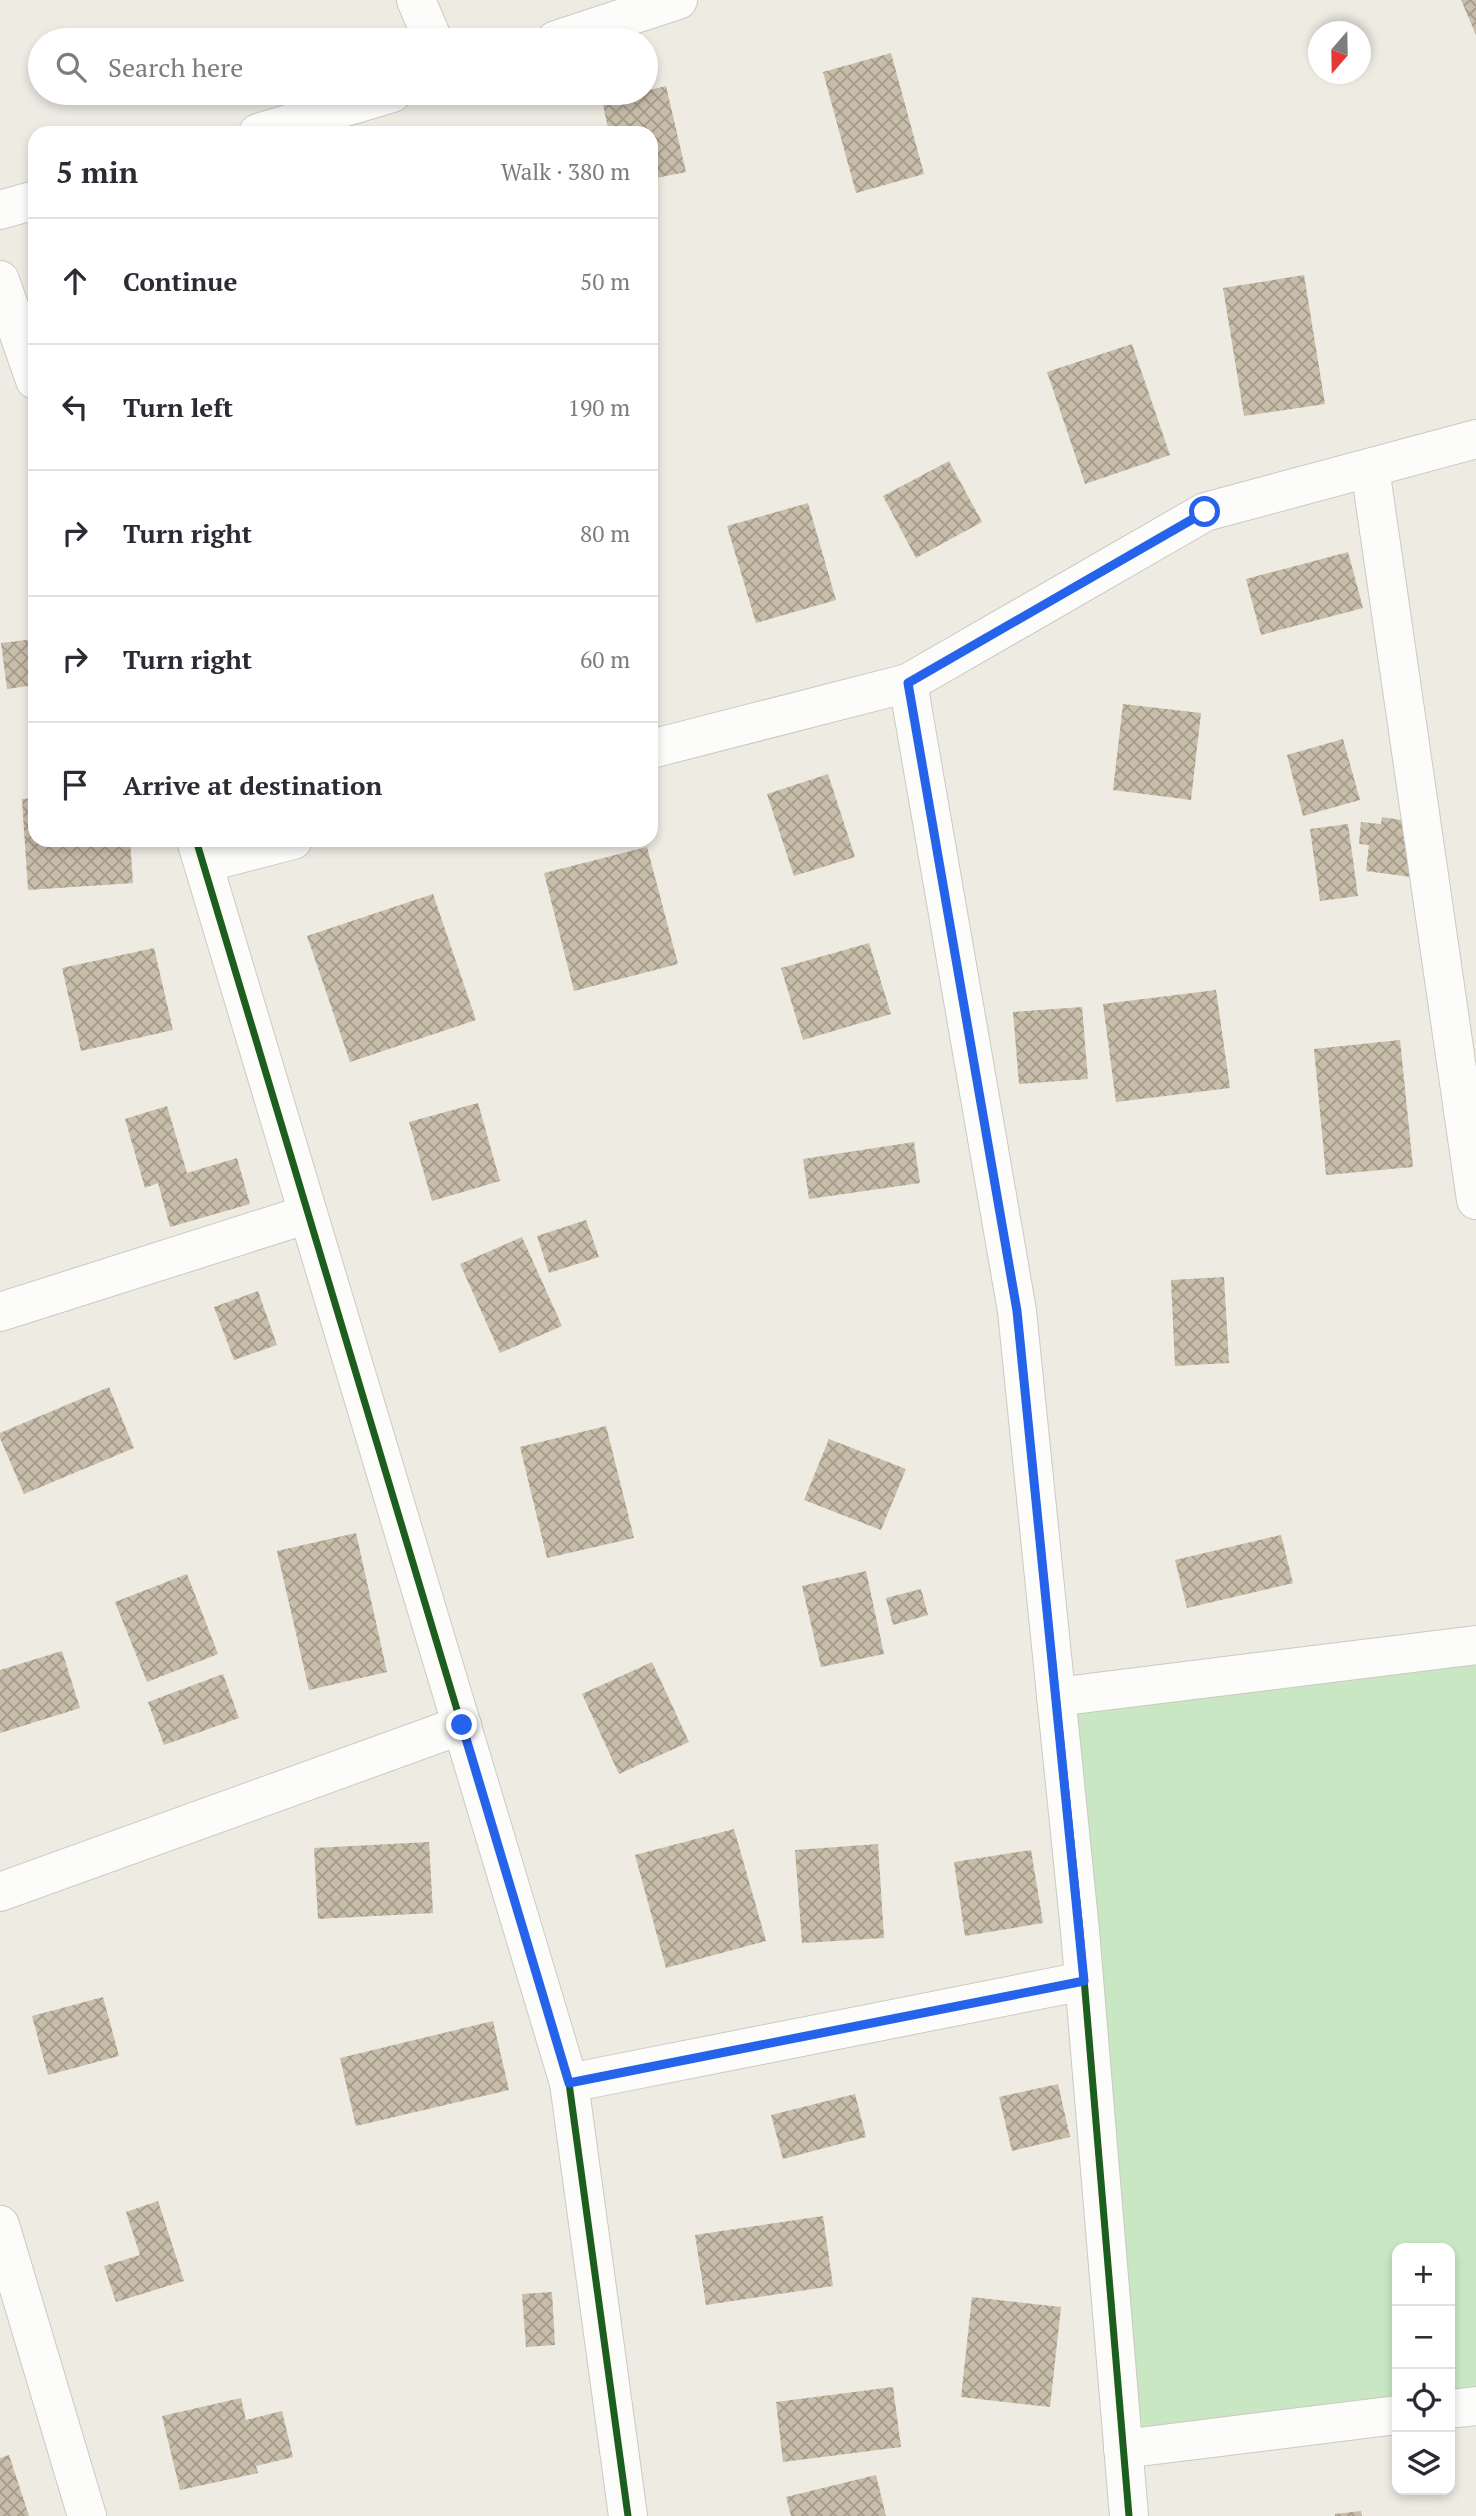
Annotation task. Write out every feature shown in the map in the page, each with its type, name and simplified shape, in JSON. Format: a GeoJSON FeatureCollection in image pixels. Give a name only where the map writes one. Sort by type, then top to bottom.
{"type":"FeatureCollection","features":[{"type":"Feature","properties":{"kind":"street"},"geometry":{"type":"LineString","coordinates":[[416,0],[428,28]]}},
{"type":"Feature","properties":{"kind":"street"},"geometry":{"type":"LineString","coordinates":[[593,28],[678,0]]}},
{"type":"Feature","properties":{"kind":"street"},"geometry":{"type":"LineString","coordinates":[[281,126],[351,105]]}},
{"type":"Feature","properties":{"kind":"street"},"geometry":{"type":"LineString","coordinates":[[0,211],[28,202]]}},
{"type":"Feature","properties":{"kind":"street"},"geometry":{"type":"LineString","coordinates":[[0,280],[28,360]]}},
{"type":"Feature","properties":{"kind":"street"},"geometry":{"type":"LineString","coordinates":[[658,747],[908,683],[1205,512],[1370,468],[1474,449]]}},
{"type":"Feature","properties":{"kind":"street"},"geometry":{"type":"LineString","coordinates":[[1370,468],[1475,1190]]}},
{"type":"Feature","properties":{"kind":"street"},"geometry":{"type":"LineString","coordinates":[[908,683],[1017,1311],[1084,1981],[1129,2516]]}},
{"type":"Feature","properties":{"kind":"street"},"geometry":{"type":"LineString","coordinates":[[234,847],[200,851],[569,2083],[628,2516]]}},
{"type":"Feature","properties":{"kind":"street"},"geometry":{"type":"LineString","coordinates":[[0,1312],[308,1214]]}},
{"type":"Feature","properties":{"kind":"street"},"geometry":{"type":"LineString","coordinates":[[1056,1697],[1476,1646]]}},
{"type":"Feature","properties":{"kind":"street"},"geometry":{"type":"LineString","coordinates":[[0,1892],[462,1725]]}},
{"type":"Feature","properties":{"kind":"street"},"geometry":{"type":"LineString","coordinates":[[569,2083],[1084,1981]]}},
{"type":"Feature","properties":{"kind":"street"},"geometry":{"type":"LineString","coordinates":[[0,2225],[87,2516]]}},
{"type":"Feature","properties":{"kind":"street"},"geometry":{"type":"LineString","coordinates":[[1455,2408],[1476,2406]]}},
{"type":"Feature","properties":{"kind":"street"},"geometry":{"type":"LineString","coordinates":[[1123,2449],[1392,2416]]}},
{"type":"Feature","properties":{"kind":"green space"},"geometry":{"type":"Polygon","coordinates":[[[1476,1645],[1476,2409],[1455,2411],[1455,2243],[1392,2243],[1392,2419],[1123,2449],[1056,1697],[1476,1645]]]}},
{"type":"Feature","properties":{"kind":"building"},"geometry":{"type":"Polygon","coordinates":[[[1461,0],[1476,0],[1476,35],[1461,0]]]}},
{"type":"Feature","properties":{"kind":"building"},"geometry":{"type":"Polygon","coordinates":[[[891,53],[924,174],[856,193],[823,72],[891,53]]]}},
{"type":"Feature","properties":{"kind":"building"},"geometry":{"type":"Polygon","coordinates":[[[666,86],[686,172],[658,178],[658,126],[608,126],[603,105],[658,105],[658,88],[666,86]]]}},
{"type":"Feature","properties":{"kind":"building"},"geometry":{"type":"Polygon","coordinates":[[[1304,275],[1325,404],[1244,416],[1223,288],[1304,275]]]}},
{"type":"Feature","properties":{"kind":"building"},"geometry":{"type":"Polygon","coordinates":[[[1132,344],[1170,455],[1085,484],[1047,372],[1132,344]]]}},
{"type":"Feature","properties":{"kind":"building"},"geometry":{"type":"Polygon","coordinates":[[[949,461],[982,522],[916,558],[883,496],[949,461]]]}},
{"type":"Feature","properties":{"kind":"building"},"geometry":{"type":"Polygon","coordinates":[[[808,503],[836,600],[756,623],[727,526],[808,503]]]}},
{"type":"Feature","properties":{"kind":"building"},"geometry":{"type":"Polygon","coordinates":[[[1348,552],[1363,608],[1261,635],[1246,579],[1348,552]]]}},
{"type":"Feature","properties":{"kind":"building"},"geometry":{"type":"Polygon","coordinates":[[[28,640],[28,686],[7,689],[1,643],[28,640]]]}},
{"type":"Feature","properties":{"kind":"building"},"geometry":{"type":"Polygon","coordinates":[[[1123,704],[1201,713],[1191,800],[1113,790],[1123,704]]]}},
{"type":"Feature","properties":{"kind":"building"},"geometry":{"type":"Polygon","coordinates":[[[1343,739],[1360,800],[1303,816],[1287,755],[1343,739]]]}},
{"type":"Feature","properties":{"kind":"building"},"geometry":{"type":"Polygon","coordinates":[[[828,774],[855,857],[794,876],[767,794],[828,774]]]}},
{"type":"Feature","properties":{"kind":"building"},"geometry":{"type":"Polygon","coordinates":[[[22,799],[28,799],[28,847],[130,847],[133,883],[28,890],[22,799]]]}},
{"type":"Feature","properties":{"kind":"building"},"geometry":{"type":"Polygon","coordinates":[[[1382,817],[1414,822],[1411,877],[1366,871],[1369,845],[1359,844],[1361,822],[1381,824],[1382,817]]]}},
{"type":"Feature","properties":{"kind":"building"},"geometry":{"type":"Polygon","coordinates":[[[1348,824],[1358,896],[1320,901],[1310,829],[1348,824]]]}},
{"type":"Feature","properties":{"kind":"building"},"geometry":{"type":"Polygon","coordinates":[[[647,847],[678,964],[574,991],[544,873],[647,847]]]}},
{"type":"Feature","properties":{"kind":"building"},"geometry":{"type":"Polygon","coordinates":[[[433,894],[476,1020],[350,1062],[307,936],[433,894]]]}},
{"type":"Feature","properties":{"kind":"building"},"geometry":{"type":"Polygon","coordinates":[[[869,943],[891,1014],[803,1040],[781,968],[869,943]]]}},
{"type":"Feature","properties":{"kind":"building"},"geometry":{"type":"Polygon","coordinates":[[[154,948],[173,1030],[81,1051],[62,968],[154,948]]]}},
{"type":"Feature","properties":{"kind":"building"},"geometry":{"type":"Polygon","coordinates":[[[1216,990],[1230,1088],[1116,1102],[1103,1004],[1216,990]]]}},
{"type":"Feature","properties":{"kind":"building"},"geometry":{"type":"Polygon","coordinates":[[[1082,1007],[1088,1079],[1019,1084],[1013,1012],[1082,1007]]]}},
{"type":"Feature","properties":{"kind":"building"},"geometry":{"type":"Polygon","coordinates":[[[1400,1040],[1413,1167],[1326,1175],[1314,1049],[1400,1040]]]}},
{"type":"Feature","properties":{"kind":"building"},"geometry":{"type":"Polygon","coordinates":[[[478,1103],[500,1181],[432,1201],[409,1122],[478,1103]]]}},
{"type":"Feature","properties":{"kind":"building"},"geometry":{"type":"Polygon","coordinates":[[[167,1106],[187,1173],[237,1158],[250,1204],[170,1227],[158,1183],[145,1188],[125,1119],[167,1106]]]}},
{"type":"Feature","properties":{"kind":"building"},"geometry":{"type":"Polygon","coordinates":[[[914,1142],[920,1183],[809,1199],[803,1159],[914,1142]]]}},
{"type":"Feature","properties":{"kind":"building"},"geometry":{"type":"Polygon","coordinates":[[[586,1220],[599,1257],[549,1273],[537,1236],[586,1220]]]}},
{"type":"Feature","properties":{"kind":"building"},"geometry":{"type":"Polygon","coordinates":[[[522,1237],[562,1326],[500,1353],[460,1264],[522,1237]]]}},
{"type":"Feature","properties":{"kind":"building"},"geometry":{"type":"Polygon","coordinates":[[[1224,1277],[1229,1363],[1175,1366],[1171,1280],[1224,1277]]]}},
{"type":"Feature","properties":{"kind":"building"},"geometry":{"type":"Polygon","coordinates":[[[258,1291],[277,1345],[234,1360],[214,1307],[258,1291]]]}},
{"type":"Feature","properties":{"kind":"building"},"geometry":{"type":"Polygon","coordinates":[[[109,1387],[134,1448],[24,1494],[0,1433],[109,1387]]]}},
{"type":"Feature","properties":{"kind":"building"},"geometry":{"type":"Polygon","coordinates":[[[606,1426],[634,1538],[547,1558],[520,1447],[606,1426]]]}},
{"type":"Feature","properties":{"kind":"building"},"geometry":{"type":"Polygon","coordinates":[[[829,1439],[906,1469],[881,1530],[804,1500],[829,1439]]]}},
{"type":"Feature","properties":{"kind":"building"},"geometry":{"type":"Polygon","coordinates":[[[356,1533],[387,1672],[309,1690],[277,1551],[356,1533]]]}},
{"type":"Feature","properties":{"kind":"building"},"geometry":{"type":"Polygon","coordinates":[[[1281,1535],[1293,1583],[1187,1608],[1175,1560],[1281,1535]]]}},
{"type":"Feature","properties":{"kind":"building"},"geometry":{"type":"Polygon","coordinates":[[[866,1571],[884,1654],[821,1667],[802,1586],[866,1571]]]}},
{"type":"Feature","properties":{"kind":"building"},"geometry":{"type":"Polygon","coordinates":[[[187,1574],[218,1654],[147,1682],[115,1602],[187,1574]]]}},
{"type":"Feature","properties":{"kind":"building"},"geometry":{"type":"Polygon","coordinates":[[[921,1589],[928,1615],[893,1625],[886,1598],[921,1589]]]}},
{"type":"Feature","properties":{"kind":"building"},"geometry":{"type":"Polygon","coordinates":[[[62,1651],[80,1708],[0,1733],[0,1670],[62,1651]]]}},
{"type":"Feature","properties":{"kind":"building"},"geometry":{"type":"Polygon","coordinates":[[[652,1662],[689,1742],[619,1774],[582,1694],[652,1662]]]}},
{"type":"Feature","properties":{"kind":"building"},"geometry":{"type":"Polygon","coordinates":[[[223,1674],[239,1718],[164,1745],[148,1702],[223,1674]]]}},
{"type":"Feature","properties":{"kind":"building"},"geometry":{"type":"Polygon","coordinates":[[[734,1829],[766,1941],[666,1968],[635,1855],[734,1829]]]}},
{"type":"Feature","properties":{"kind":"building"},"geometry":{"type":"Polygon","coordinates":[[[429,1842],[433,1913],[318,1919],[314,1848],[429,1842]]]}},
{"type":"Feature","properties":{"kind":"building"},"geometry":{"type":"Polygon","coordinates":[[[878,1844],[884,1938],[802,1943],[795,1850],[878,1844]]]}},
{"type":"Feature","properties":{"kind":"building"},"geometry":{"type":"Polygon","coordinates":[[[1031,1850],[1043,1923],[965,1936],[954,1862],[1031,1850]]]}},
{"type":"Feature","properties":{"kind":"building"},"geometry":{"type":"Polygon","coordinates":[[[103,1997],[119,2056],[48,2075],[32,2016],[103,1997]]]}},
{"type":"Feature","properties":{"kind":"building"},"geometry":{"type":"Polygon","coordinates":[[[493,2021],[509,2090],[356,2126],[340,2058],[493,2021]]]}},
{"type":"Feature","properties":{"kind":"building"},"geometry":{"type":"Polygon","coordinates":[[[1058,2084],[1070,2137],[1012,2151],[999,2097],[1058,2084]]]}},
{"type":"Feature","properties":{"kind":"building"},"geometry":{"type":"Polygon","coordinates":[[[855,2094],[866,2137],[783,2159],[771,2115],[855,2094]]]}},
{"type":"Feature","properties":{"kind":"building"},"geometry":{"type":"Polygon","coordinates":[[[158,2201],[184,2281],[116,2302],[104,2266],[140,2255],[126,2212],[158,2201]]]}},
{"type":"Feature","properties":{"kind":"building"},"geometry":{"type":"Polygon","coordinates":[[[823,2216],[833,2286],[706,2305],[695,2235],[823,2216]]]}},
{"type":"Feature","properties":{"kind":"building"},"geometry":{"type":"Polygon","coordinates":[[[552,2292],[555,2345],[526,2347],[522,2294],[552,2292]]]}},
{"type":"Feature","properties":{"kind":"building"},"geometry":{"type":"Polygon","coordinates":[[[972,2297],[1061,2307],[1050,2407],[961,2397],[972,2297]]]}},
{"type":"Feature","properties":{"kind":"building"},"geometry":{"type":"Polygon","coordinates":[[[893,2387],[901,2447],[783,2462],[776,2402],[893,2387]]]}},
{"type":"Feature","properties":{"kind":"building"},"geometry":{"type":"Polygon","coordinates":[[[241,2398],[246,2420],[282,2411],[293,2457],[256,2466],[258,2473],[180,2490],[162,2416],[241,2398]]]}},
{"type":"Feature","properties":{"kind":"building"},"geometry":{"type":"Polygon","coordinates":[[[9,2455],[29,2516],[0,2516],[0,2458],[9,2455]]]}},
{"type":"Feature","properties":{"kind":"building"},"geometry":{"type":"Polygon","coordinates":[[[876,2475],[886,2516],[791,2516],[786,2497],[876,2475]]]}},
{"type":"Feature","properties":{"kind":"building"},"geometry":{"type":"Polygon","coordinates":[[[1361,2511],[1362,2516],[1335,2516],[1335,2514],[1361,2511]]]}},
{"type":"Feature","properties":{"kind":"cycle path"},"geometry":{"type":"LineString","coordinates":[[908,683],[1017,1311],[1080,1931],[1129,2516]]}},
{"type":"Feature","properties":{"kind":"cycle path"},"geometry":{"type":"LineString","coordinates":[[198,847],[569,2083],[628,2516]]}},
{"type":"Feature","properties":{"kind":"route"},"geometry":{"type":"LineString","coordinates":[[462,1725],[569,2083],[1084,1981],[1017,1311],[908,683],[1205,512]]}}]}
